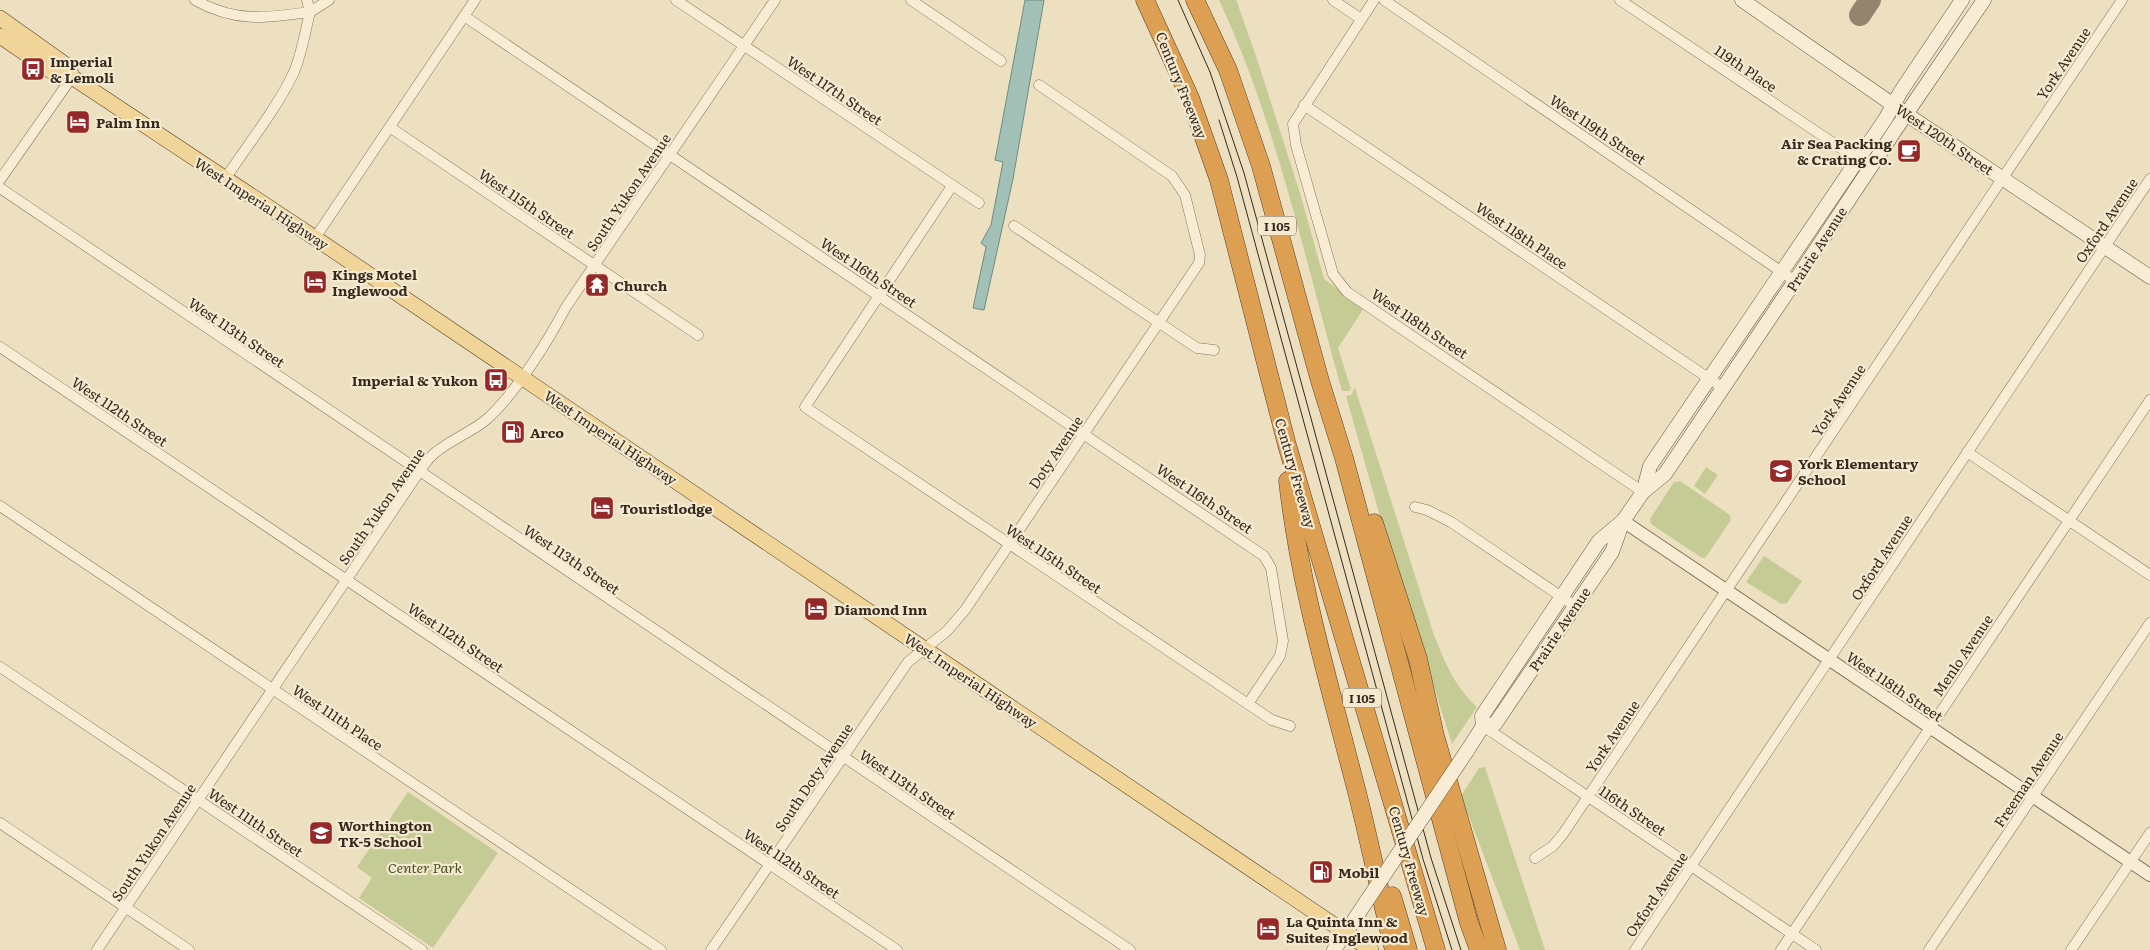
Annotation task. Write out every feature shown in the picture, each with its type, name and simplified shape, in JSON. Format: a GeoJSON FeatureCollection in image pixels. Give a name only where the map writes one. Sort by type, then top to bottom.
{"type":"FeatureCollection","features":[{"type":"Feature","properties":{"kind":"highway","name":"Century Freeway"},"geometry":{"type":"LineString","coordinates":[[1145,0],[1190,98],[1219,180],[1287,445],[1436,950]]}},
{"type":"Feature","properties":{"kind":"highway","name":"I 105"},"geometry":{"type":"LineString","coordinates":[[1195,0],[1228,70],[1260,166],[1320,382],[1344,458],[1469,923],[1479,950]]}},
{"type":"Feature","properties":{"kind":"highway"},"geometry":{"type":"LineString","coordinates":[[1287,445],[1288,482],[1302,572],[1322,661],[1353,774],[1408,950]]}},
{"type":"Feature","properties":{"kind":"highway"},"geometry":{"type":"LineString","coordinates":[[1344,458],[1370,510],[1418,659],[1434,736],[1497,950]]}},
{"type":"Feature","properties":{"kind":"highway"},"geometry":{"type":"LineString","coordinates":[[1353,774],[1394,950]]}},
{"type":"Feature","properties":{"kind":"highway"},"geometry":{"type":"LineString","coordinates":[[1467,849],[1510,950]]}},
{"type":"Feature","properties":{"kind":"main road","name":"West 120th Street"},"geometry":{"type":"LineString","coordinates":[[1742,0],[2150,277]]}},
{"type":"Feature","properties":{"kind":"main road","name":"Prairie Avenue"},"geometry":{"type":"LineString","coordinates":[[1643,492],[1650,466],[1857,160],[1962,0]]}},
{"type":"Feature","properties":{"kind":"main road","name":"Prairie Avenue"},"geometry":{"type":"LineString","coordinates":[[1483,726],[1495,724],[1612,552],[1623,521],[1643,492],[1665,474],[1984,0]]}},
{"type":"Feature","properties":{"kind":"main road","name":"West Imperial Highway"},"geometry":{"type":"LineString","coordinates":[[0,18],[69,67],[72,77]]}},
{"type":"Feature","properties":{"kind":"main road","name":"West Imperial Highway"},"geometry":{"type":"LineString","coordinates":[[0,36],[61,78],[72,77],[315,238],[1371,950]]}},
{"type":"Feature","properties":{"kind":"main road","name":"Prairie Avenue"},"geometry":{"type":"LineString","coordinates":[[1334,950],[1483,726],[1482,716],[1561,596],[1599,541],[1623,521]]}},
{"type":"Feature","properties":{"kind":"street"},"geometry":{"type":"LineString","coordinates":[[195,0],[232,15],[250,18],[268,18],[310,12],[329,0]]}},
{"type":"Feature","properties":{"kind":"street"},"geometry":{"type":"LineString","coordinates":[[224,178],[268,114],[293,72],[300,55],[310,12],[307,0]]}},
{"type":"Feature","properties":{"kind":"street"},"geometry":{"type":"LineString","coordinates":[[315,238],[391,128],[475,0]]}},
{"type":"Feature","properties":{"kind":"street","name":"West 117th Street"},"geometry":{"type":"LineString","coordinates":[[676,0],[979,203]]}},
{"type":"Feature","properties":{"kind":"street","name":"South Yukon Avenue"},"geometry":{"type":"LineString","coordinates":[[97,950],[419,472],[434,454],[485,420],[500,407],[775,0]]}},
{"type":"Feature","properties":{"kind":"street"},"geometry":{"type":"LineString","coordinates":[[911,0],[1001,61]]}},
{"type":"Feature","properties":{"kind":"street"},"geometry":{"type":"LineString","coordinates":[[1333,0],[1361,19]]}},
{"type":"Feature","properties":{"kind":"street"},"geometry":{"type":"LineString","coordinates":[[1304,105],[1374,0]]}},
{"type":"Feature","properties":{"kind":"street","name":"West 119th Street"},"geometry":{"type":"LineString","coordinates":[[1384,0],[1795,282]]}},
{"type":"Feature","properties":{"kind":"street","name":"119th Place"},"geometry":{"type":"LineString","coordinates":[[1620,0],[1857,160]]}},
{"type":"Feature","properties":{"kind":"street","name":"York Avenue"},"geometry":{"type":"LineString","coordinates":[[1535,858],[1546,851],[1562,835],[2122,0]]}},
{"type":"Feature","properties":{"kind":"street","name":"West 116th Street"},"geometry":{"type":"LineString","coordinates":[[464,16],[1259,551],[1271,568],[1282,649],[1280,656],[1248,704]]}},
{"type":"Feature","properties":{"kind":"street"},"geometry":{"type":"LineString","coordinates":[[0,180],[72,77]]}},
{"type":"Feature","properties":{"kind":"street","name":"Doty Avenue"},"geometry":{"type":"LineString","coordinates":[[925,649],[947,631],[964,610],[1199,263],[1200,256],[1187,204],[1179,184],[1161,167],[1039,85]]}},
{"type":"Feature","properties":{"kind":"street","name":"West 118th Place"},"geometry":{"type":"LineString","coordinates":[[1304,105],[1723,388]]}},
{"type":"Feature","properties":{"kind":"street","name":"West 118th Street"},"geometry":{"type":"LineString","coordinates":[[1304,105],[1293,124],[1296,145],[1333,274],[1339,284],[1367,306],[1643,492]]}},
{"type":"Feature","properties":{"kind":"street","name":"West 115th Street"},"geometry":{"type":"LineString","coordinates":[[391,128],[698,335]]}},
{"type":"Feature","properties":{"kind":"street","name":"Oxford Avenue"},"geometry":{"type":"LineString","coordinates":[[1635,950],[2150,179]]}},
{"type":"Feature","properties":{"kind":"street"},"geometry":{"type":"LineString","coordinates":[[879,296],[952,186]]}},
{"type":"Feature","properties":{"kind":"street","name":"West 113th Street"},"geometry":{"type":"LineString","coordinates":[[0,188],[1130,950]]}},
{"type":"Feature","properties":{"kind":"street"},"geometry":{"type":"LineString","coordinates":[[1014,226],[1197,348],[1214,350]]}},
{"type":"Feature","properties":{"kind":"street","name":"West 115th Street"},"geometry":{"type":"LineString","coordinates":[[879,296],[805,407],[1272,720],[1290,726]]}},
{"type":"Feature","properties":{"kind":"street","name":"West 112th Street"},"geometry":{"type":"LineString","coordinates":[[0,347],[897,950]]}},
{"type":"Feature","properties":{"kind":"street","name":"Menlo Avenue"},"geometry":{"type":"LineString","coordinates":[[1781,950],[2150,400]]}},
{"type":"Feature","properties":{"kind":"street"},"geometry":{"type":"LineString","coordinates":[[1967,452],[2150,575]]}},
{"type":"Feature","properties":{"kind":"street","name":"West 111th Place"},"geometry":{"type":"LineString","coordinates":[[0,506],[661,950]]}},
{"type":"Feature","properties":{"kind":"street"},"geometry":{"type":"LineString","coordinates":[[1415,507],[1427,510],[1451,522],[1575,606]]}},
{"type":"Feature","properties":{"kind":"street","name":"West 118th Street"},"geometry":{"type":"LineString","coordinates":[[1623,521],[2150,875]]}},
{"type":"Feature","properties":{"kind":"street","name":"Freeman Avenue"},"geometry":{"type":"LineString","coordinates":[[1929,950],[2150,623]]}},
{"type":"Feature","properties":{"kind":"street","name":"South Doty Avenue"},"geometry":{"type":"LineString","coordinates":[[711,950],[908,662],[925,649]]}},
{"type":"Feature","properties":{"kind":"street","name":"West 111th Street"},"geometry":{"type":"LineString","coordinates":[[0,667],[422,950]]}},
{"type":"Feature","properties":{"kind":"street","name":"116th Street"},"geometry":{"type":"LineString","coordinates":[[1483,726],[1816,950]]}},
{"type":"Feature","properties":{"kind":"street"},"geometry":{"type":"LineString","coordinates":[[0,823],[189,950]]}},
{"type":"Feature","properties":{"kind":"street"},"geometry":{"type":"LineString","coordinates":[[2072,950],[2150,833]]}},
{"type":"Feature","properties":{"kind":"green space"},"geometry":{"type":"Polygon","coordinates":[[[1219,0],[1236,0],[1237,2],[1300,193],[1324,279],[1364,308],[1338,348],[1351,389],[1349,391],[1342,391],[1274,144],[1239,47],[1219,0]]]}},
{"type":"Feature","properties":{"kind":"green space"},"geometry":{"type":"Polygon","coordinates":[[[1355,388],[1434,635],[1457,683],[1477,707],[1452,744],[1381,520],[1346,396],[1351,395],[1355,388]]]}},
{"type":"Feature","properties":{"kind":"green space"},"geometry":{"type":"Polygon","coordinates":[[[1706,467],[1718,475],[1705,494],[1694,486],[1706,467]]]}},
{"type":"Feature","properties":{"kind":"green space"},"geometry":{"type":"Polygon","coordinates":[[[1680,481],[1730,515],[1731,520],[1706,557],[1702,558],[1651,524],[1650,519],[1674,482],[1680,481]]]}},
{"type":"Feature","properties":{"kind":"green space"},"geometry":{"type":"Polygon","coordinates":[[[1764,556],[1802,581],[1787,603],[1781,604],[1746,582],[1764,556]]]}},
{"type":"Feature","properties":{"kind":"green space"},"geometry":{"type":"Polygon","coordinates":[[[1485,767],[1545,950],[1520,950],[1461,796],[1479,768],[1485,767]]]}},
{"type":"Feature","properties":{"kind":"green space","name":"Center Park"},"geometry":{"type":"Polygon","coordinates":[[[408,792],[498,853],[433,948],[359,898],[372,878],[357,867],[408,792]]]}},
{"type":"Feature","properties":{"kind":"water"},"geometry":{"type":"Polygon","coordinates":[[[1025,0],[1044,0],[1013,179],[984,310],[973,308],[986,247],[981,243],[991,225],[1003,162],[995,160],[1025,0]]]}},
{"type":"Feature","properties":{"kind":"taxiway"},"geometry":{"type":"LineString","coordinates":[[1860,15],[1870,0]]}},
{"type":"Feature","properties":{"kind":"tram line"},"geometry":{"type":"LineString","coordinates":[[1178,0],[1210,72],[1244,173],[1431,858],[1461,950]]}},
{"type":"Feature","properties":{"kind":"tram line"},"geometry":{"type":"LineString","coordinates":[[1219,120],[1237,177],[1423,859],[1452,950]]}},
{"type":"Feature","properties":{"kind":"place","name":"Imperial & Lemoli"},"geometry":{"type":"Point","coordinates":[33,69]}},
{"type":"Feature","properties":{"kind":"place","name":"Palm Inn"},"geometry":{"type":"Point","coordinates":[78,122]}},
{"type":"Feature","properties":{"kind":"place","name":"Air Sea Packing & Crating Co."},"geometry":{"type":"Point","coordinates":[1909,151]}},
{"type":"Feature","properties":{"kind":"place","name":"Kings Motel Inglewood"},"geometry":{"type":"Point","coordinates":[315,282]}},
{"type":"Feature","properties":{"kind":"place","name":"Church"},"geometry":{"type":"Point","coordinates":[597,285]}},
{"type":"Feature","properties":{"kind":"place","name":"Imperial & Yukon"},"geometry":{"type":"Point","coordinates":[496,380]}},
{"type":"Feature","properties":{"kind":"place","name":"Arco"},"geometry":{"type":"Point","coordinates":[513,432]}},
{"type":"Feature","properties":{"kind":"place","name":"York Elementary School"},"geometry":{"type":"Point","coordinates":[1781,471]}},
{"type":"Feature","properties":{"kind":"place","name":"Touristlodge"},"geometry":{"type":"Point","coordinates":[602,508]}},
{"type":"Feature","properties":{"kind":"place","name":"Diamond Inn"},"geometry":{"type":"Point","coordinates":[816,609]}},
{"type":"Feature","properties":{"kind":"place","name":"Worthington TK-5 School"},"geometry":{"type":"Point","coordinates":[321,833]}},
{"type":"Feature","properties":{"kind":"place","name":"Mobil"},"geometry":{"type":"Point","coordinates":[1321,872]}},
{"type":"Feature","properties":{"kind":"place","name":"La Quinta Inn & Suites Inglewood"},"geometry":{"type":"Point","coordinates":[1268,929]}}]}
